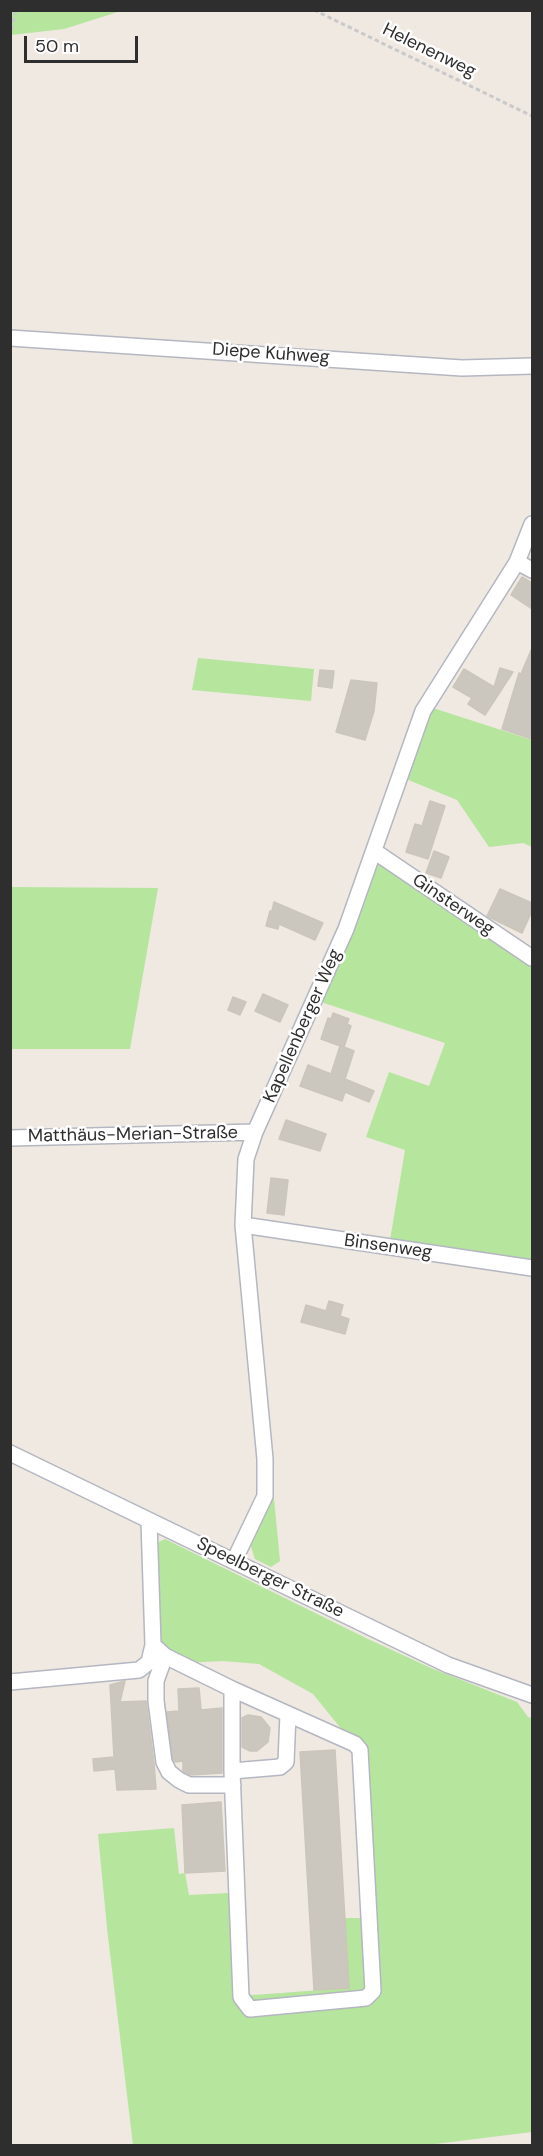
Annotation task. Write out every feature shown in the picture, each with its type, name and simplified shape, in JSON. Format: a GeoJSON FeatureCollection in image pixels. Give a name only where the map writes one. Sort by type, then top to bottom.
{"type":"FeatureCollection","features":[{"type":"Feature","properties":{"kind":"street","name":"Diepe Kuhweg"},"geometry":{"type":"LineString","coordinates":[[10,338],[462,368],[532,366]]}},
{"type":"Feature","properties":{"kind":"street","name":"Kapellenberger Weg"},"geometry":{"type":"LineString","coordinates":[[234,1560],[264,1496],[265,1459],[243,1226],[246,1159],[255,1132],[346,929],[423,711],[517,562],[532,524]]}},
{"type":"Feature","properties":{"kind":"street"},"geometry":{"type":"LineString","coordinates":[[517,562],[532,570]]}},
{"type":"Feature","properties":{"kind":"street","name":"Ginsterweg"},"geometry":{"type":"LineString","coordinates":[[374,851],[532,958]]}},
{"type":"Feature","properties":{"kind":"street","name":"Matthäus-Merian-Straße"},"geometry":{"type":"LineString","coordinates":[[10,1138],[255,1132]]}},
{"type":"Feature","properties":{"kind":"street","name":"Binsenweg"},"geometry":{"type":"LineString","coordinates":[[243,1226],[532,1268]]}},
{"type":"Feature","properties":{"kind":"street","name":"Speelberger Straße"},"geometry":{"type":"LineString","coordinates":[[10,1453],[448,1665],[532,1695]]}},
{"type":"Feature","properties":{"kind":"street"},"geometry":{"type":"LineString","coordinates":[[10,1682],[140,1670],[149,1662],[153,1645],[149,1521]]}},
{"type":"Feature","properties":{"kind":"street"},"geometry":{"type":"LineString","coordinates":[[153,1645],[165,1656],[231,1689],[355,1744],[360,1750],[373,1991],[366,1998],[250,2008],[241,1997],[232,1778],[231,1689]]}},
{"type":"Feature","properties":{"kind":"street"},"geometry":{"type":"LineString","coordinates":[[165,1656],[156,1681],[156,1701],[164,1762],[170,1772],[189,1785],[280,1767],[286,1762],[288,1714]]}},
{"type":"Feature","properties":{"kind":"path"},"geometry":{"type":"LineString","coordinates":[[10,37],[16,10]]}},
{"type":"Feature","properties":{"kind":"path","name":"Helenenweg"},"geometry":{"type":"LineString","coordinates":[[315,10],[532,116]]}},
{"type":"Feature","properties":{"kind":"green space"},"geometry":{"type":"Polygon","coordinates":[[[10,11],[121,11],[64,29],[11,35],[10,11]]]}},
{"type":"Feature","properties":{"kind":"green space"},"geometry":{"type":"Polygon","coordinates":[[[198,658],[314,669],[311,701],[192,690],[198,658]]]}},
{"type":"Feature","properties":{"kind":"green space"},"geometry":{"type":"Polygon","coordinates":[[[433,708],[532,740],[532,847],[523,843],[489,847],[457,800],[406,779],[433,708]]]}},
{"type":"Feature","properties":{"kind":"green space"},"geometry":{"type":"Polygon","coordinates":[[[382,862],[532,963],[532,1262],[390,1240],[405,1150],[366,1137],[389,1072],[429,1086],[445,1043],[321,1002],[375,864],[382,862]]]}},
{"type":"Feature","properties":{"kind":"green space"},"geometry":{"type":"Polygon","coordinates":[[[11,887],[158,888],[130,1049],[11,1049],[11,887]]]}},
{"type":"Feature","properties":{"kind":"green space"},"geometry":{"type":"Polygon","coordinates":[[[272,1478],[280,1561],[271,1567],[255,1559],[250,1544],[272,1478]]]}},
{"type":"Feature","properties":{"kind":"green space"},"geometry":{"type":"Polygon","coordinates":[[[165,1539],[368,1639],[431,1668],[517,1702],[528,1717],[532,1718],[532,2132],[419,2146],[133,2145],[98,1834],[174,1828],[179,1874],[185,1873],[189,1895],[229,1893],[240,1996],[348,1988],[344,1918],[365,1918],[351,1741],[313,1694],[259,1664],[223,1661],[162,1664],[157,1543],[165,1539]]]}},
{"type":"Feature","properties":{"kind":"building"},"geometry":{"type":"Polygon","coordinates":[[[522,577],[532,583],[532,609],[511,595],[522,577]]]}},
{"type":"Feature","properties":{"kind":"building"},"geometry":{"type":"Polygon","coordinates":[[[532,648],[532,739],[502,729],[519,673],[521,674],[532,648]]]}},
{"type":"Feature","properties":{"kind":"building"},"geometry":{"type":"Polygon","coordinates":[[[500,668],[513,672],[485,715],[468,704],[472,698],[453,687],[464,669],[494,687],[500,668]]]}},
{"type":"Feature","properties":{"kind":"building"},"geometry":{"type":"Polygon","coordinates":[[[320,670],[334,671],[332,688],[318,686],[320,670]]]}},
{"type":"Feature","properties":{"kind":"building"},"geometry":{"type":"Polygon","coordinates":[[[351,680],[377,683],[374,711],[365,740],[336,732],[351,680]]]}},
{"type":"Feature","properties":{"kind":"building"},"geometry":{"type":"Polygon","coordinates":[[[430,801],[445,806],[428,859],[406,852],[415,824],[422,826],[430,801]]]}},
{"type":"Feature","properties":{"kind":"building"},"geometry":{"type":"Polygon","coordinates":[[[434,851],[449,857],[441,878],[426,873],[434,851]]]}},
{"type":"Feature","properties":{"kind":"building"},"geometry":{"type":"Polygon","coordinates":[[[500,889],[532,903],[532,911],[522,933],[487,916],[500,889]]]}},
{"type":"Feature","properties":{"kind":"building"},"geometry":{"type":"Polygon","coordinates":[[[274,902],[323,923],[315,940],[279,924],[278,929],[266,926],[274,902]]]}},
{"type":"Feature","properties":{"kind":"building"},"geometry":{"type":"Polygon","coordinates":[[[263,994],[288,1005],[280,1022],[255,1011],[263,994]]]}},
{"type":"Feature","properties":{"kind":"building"},"geometry":{"type":"Polygon","coordinates":[[[233,997],[246,1002],[240,1015],[228,1010],[233,997]]]}},
{"type":"Feature","properties":{"kind":"building"},"geometry":{"type":"Polygon","coordinates":[[[333,1013],[349,1019],[347,1024],[351,1026],[344,1047],[354,1051],[345,1079],[374,1091],[369,1102],[345,1092],[342,1101],[300,1086],[308,1065],[331,1074],[340,1046],[343,1047],[321,1039],[328,1018],[331,1019],[333,1013]]]}},
{"type":"Feature","properties":{"kind":"building"},"geometry":{"type":"Polygon","coordinates":[[[286,1120],[326,1134],[320,1151],[279,1139],[286,1120]]]}},
{"type":"Feature","properties":{"kind":"building"},"geometry":{"type":"Polygon","coordinates":[[[271,1178],[288,1180],[284,1215],[267,1213],[271,1178]]]}},
{"type":"Feature","properties":{"kind":"building"},"geometry":{"type":"Polygon","coordinates":[[[329,1301],[343,1305],[340,1316],[349,1319],[345,1334],[301,1322],[306,1305],[326,1311],[329,1301]]]}},
{"type":"Feature","properties":{"kind":"building"},"geometry":{"type":"Polygon","coordinates":[[[125,1681],[120,1702],[146,1701],[156,1789],[117,1790],[115,1769],[94,1771],[93,1759],[114,1757],[110,1685],[125,1681]]]}},
{"type":"Feature","properties":{"kind":"building"},"geometry":{"type":"Polygon","coordinates":[[[199,1688],[201,1710],[222,1708],[222,1773],[190,1775],[183,1771],[183,1761],[175,1762],[173,1759],[167,1712],[179,1711],[178,1689],[199,1688]]]}},
{"type":"Feature","properties":{"kind":"building"},"geometry":{"type":"Polygon","coordinates":[[[248,1715],[261,1717],[270,1728],[268,1742],[257,1751],[250,1751],[242,1747],[242,1718],[248,1715]]]}},
{"type":"Feature","properties":{"kind":"building"},"geometry":{"type":"Polygon","coordinates":[[[335,1750],[349,1988],[314,1990],[300,1752],[335,1750]]]}},
{"type":"Feature","properties":{"kind":"building"},"geometry":{"type":"Polygon","coordinates":[[[221,1802],[225,1871],[185,1873],[182,1805],[221,1802]]]}}]}
